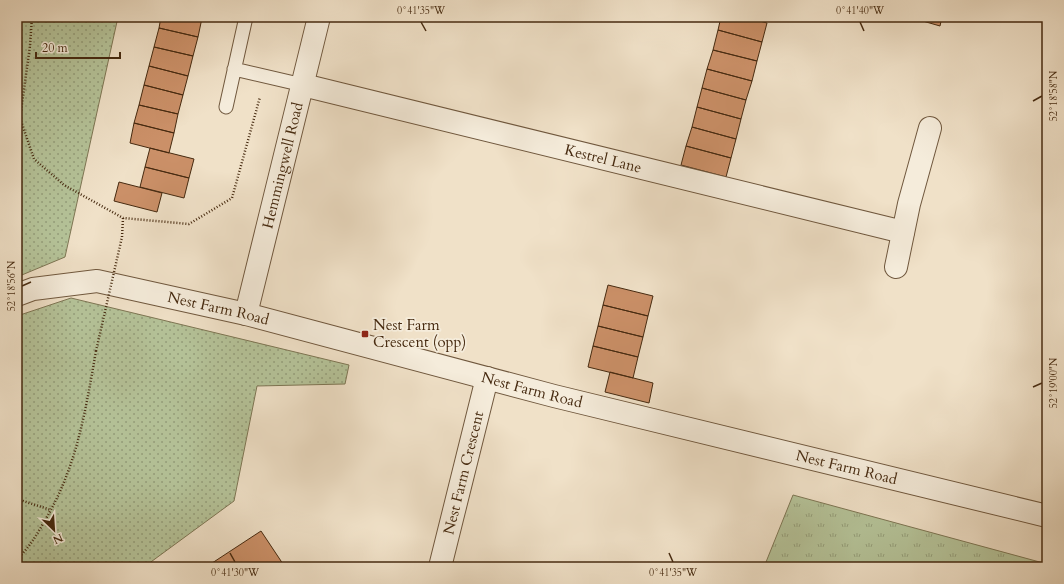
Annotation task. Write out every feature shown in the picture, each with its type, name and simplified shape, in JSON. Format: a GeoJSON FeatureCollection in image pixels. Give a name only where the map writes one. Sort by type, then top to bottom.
{"type":"FeatureCollection","features":[{"type":"Feature","properties":{"kind":"street","name":"Hemmingwell Road"},"geometry":{"type":"LineString","coordinates":[[246,314],[319,17]]}},
{"type":"Feature","properties":{"kind":"street","name":"Kestrel Lane"},"geometry":{"type":"LineString","coordinates":[[302,85],[903,232]]}},
{"type":"Feature","properties":{"kind":"street"},"geometry":{"type":"LineString","coordinates":[[896,267],[909,204],[930,128]]}},
{"type":"Feature","properties":{"kind":"street","name":"Nest Farm Road"},"geometry":{"type":"LineString","coordinates":[[17,295],[33,289],[97,281],[246,314],[488,378],[1047,516]]}},
{"type":"Feature","properties":{"kind":"street","name":"Nest Farm Crescent"},"geometry":{"type":"LineString","coordinates":[[440,567],[488,378]]}},
{"type":"Feature","properties":{"kind":"lane"},"geometry":{"type":"LineString","coordinates":[[226,107],[246,17]]}},
{"type":"Feature","properties":{"kind":"lane"},"geometry":{"type":"LineString","coordinates":[[234,69],[266,78],[302,85]]}},
{"type":"Feature","properties":{"kind":"path"},"geometry":{"type":"LineString","coordinates":[[32,17],[30,46],[20,118],[34,159],[64,185],[123,218],[189,224],[232,198],[266,78]]}},
{"type":"Feature","properties":{"kind":"path"},"geometry":{"type":"LineString","coordinates":[[17,559],[28,549],[59,497],[81,434],[96,350],[122,237],[123,218]]}},
{"type":"Feature","properties":{"kind":"path"},"geometry":{"type":"LineString","coordinates":[[17,499],[52,510]]}},
{"type":"Feature","properties":{"kind":"green space"},"geometry":{"type":"Polygon","coordinates":[[[17,17],[118,17],[65,257],[17,277],[17,17]]]}},
{"type":"Feature","properties":{"kind":"green space"},"geometry":{"type":"Polygon","coordinates":[[[71,298],[349,365],[345,384],[257,386],[234,501],[144,567],[17,567],[17,316],[71,298]]]}},
{"type":"Feature","properties":{"kind":"green space"},"geometry":{"type":"Polygon","coordinates":[[[793,495],[1047,564],[1047,567],[764,567],[793,495]]]}},
{"type":"Feature","properties":{"kind":"building"},"geometry":{"type":"Polygon","coordinates":[[[161,17],[202,18],[198,37],[159,28],[161,17]]]}},
{"type":"Feature","properties":{"kind":"building"},"geometry":{"type":"Polygon","coordinates":[[[721,17],[745,17],[767,23],[762,42],[718,30],[721,17]]]}},
{"type":"Feature","properties":{"kind":"building"},"geometry":{"type":"Polygon","coordinates":[[[909,17],[942,17],[940,26],[909,17]]]}},
{"type":"Feature","properties":{"kind":"building"},"geometry":{"type":"Polygon","coordinates":[[[159,28],[198,37],[193,56],[154,47],[159,28]]]}},
{"type":"Feature","properties":{"kind":"building"},"geometry":{"type":"Polygon","coordinates":[[[718,30],[762,42],[757,61],[713,50],[718,30]]]}},
{"type":"Feature","properties":{"kind":"building"},"geometry":{"type":"Polygon","coordinates":[[[154,47],[193,56],[188,76],[149,66],[154,47]]]}},
{"type":"Feature","properties":{"kind":"building"},"geometry":{"type":"Polygon","coordinates":[[[713,50],[757,61],[752,81],[707,69],[713,50]]]}},
{"type":"Feature","properties":{"kind":"building"},"geometry":{"type":"Polygon","coordinates":[[[149,66],[188,76],[183,95],[144,85],[149,66]]]}},
{"type":"Feature","properties":{"kind":"building"},"geometry":{"type":"Polygon","coordinates":[[[707,69],[752,81],[746,100],[702,88],[707,69]]]}},
{"type":"Feature","properties":{"kind":"building"},"geometry":{"type":"Polygon","coordinates":[[[144,85],[183,95],[178,114],[139,105],[144,85]]]}},
{"type":"Feature","properties":{"kind":"building"},"geometry":{"type":"Polygon","coordinates":[[[702,88],[746,100],[741,119],[697,107],[702,88]]]}},
{"type":"Feature","properties":{"kind":"building"},"geometry":{"type":"Polygon","coordinates":[[[139,105],[178,114],[174,133],[134,123],[139,105]]]}},
{"type":"Feature","properties":{"kind":"building"},"geometry":{"type":"Polygon","coordinates":[[[697,107],[741,119],[736,139],[692,127],[697,107]]]}},
{"type":"Feature","properties":{"kind":"building"},"geometry":{"type":"Polygon","coordinates":[[[134,123],[174,133],[169,153],[130,143],[134,123]]]}},
{"type":"Feature","properties":{"kind":"building"},"geometry":{"type":"Polygon","coordinates":[[[692,127],[736,139],[731,158],[686,146],[692,127]]]}},
{"type":"Feature","properties":{"kind":"building"},"geometry":{"type":"Polygon","coordinates":[[[686,146],[731,158],[726,177],[681,165],[686,146]]]}},
{"type":"Feature","properties":{"kind":"building"},"geometry":{"type":"Polygon","coordinates":[[[150,148],[194,159],[189,178],[145,167],[150,148]]]}},
{"type":"Feature","properties":{"kind":"building"},"geometry":{"type":"Polygon","coordinates":[[[145,167],[189,178],[184,198],[140,187],[145,167]]]}},
{"type":"Feature","properties":{"kind":"building"},"geometry":{"type":"Polygon","coordinates":[[[119,182],[162,193],[157,212],[114,201],[119,182]]]}},
{"type":"Feature","properties":{"kind":"building"},"geometry":{"type":"Polygon","coordinates":[[[608,285],[653,296],[648,316],[603,305],[608,285]]]}},
{"type":"Feature","properties":{"kind":"building"},"geometry":{"type":"Polygon","coordinates":[[[603,305],[648,316],[643,337],[598,326],[603,305]]]}},
{"type":"Feature","properties":{"kind":"building"},"geometry":{"type":"Polygon","coordinates":[[[598,326],[643,337],[638,357],[593,346],[598,326]]]}},
{"type":"Feature","properties":{"kind":"building"},"geometry":{"type":"Polygon","coordinates":[[[593,346],[638,357],[633,378],[588,367],[593,346]]]}},
{"type":"Feature","properties":{"kind":"building"},"geometry":{"type":"Polygon","coordinates":[[[610,372],[653,383],[649,403],[605,392],[610,372]]]}},
{"type":"Feature","properties":{"kind":"building"},"geometry":{"type":"Polygon","coordinates":[[[261,531],[285,567],[206,567],[261,531]]]}},
{"type":"Feature","properties":{"kind":"place","name":"Nest Farm Crescent (opp)"},"geometry":{"type":"Point","coordinates":[365,334]}}]}
